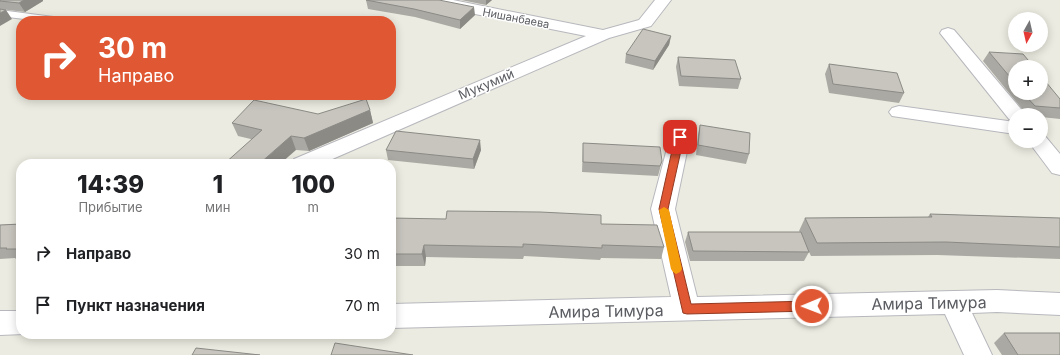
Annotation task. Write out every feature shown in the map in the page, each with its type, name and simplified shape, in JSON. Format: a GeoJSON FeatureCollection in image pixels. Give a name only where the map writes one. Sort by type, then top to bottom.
{"type":"FeatureCollection","features":[{"type":"Feature","properties":{"kind":"street","name":"Нишанбаева"},"geometry":{"type":"LineString","coordinates":[[430,0],[603,35]]}},
{"type":"Feature","properties":{"kind":"street","name":"Мукумий"},"geometry":{"type":"LineString","coordinates":[[314,159],[603,35],[645,23],[663,0]]}},
{"type":"Feature","properties":{"kind":"street"},"geometry":{"type":"LineString","coordinates":[[948,33],[1010,108]]}},
{"type":"Feature","properties":{"kind":"street"},"geometry":{"type":"LineString","coordinates":[[899,112],[1008,127]]}},
{"type":"Feature","properties":{"kind":"street"},"geometry":{"type":"LineString","coordinates":[[680,137],[663,209],[687,309]]}},
{"type":"Feature","properties":{"kind":"street"},"geometry":{"type":"LineString","coordinates":[[1044,148],[1060,168]]}},
{"type":"Feature","properties":{"kind":"street","name":"Амира Тимура"},"geometry":{"type":"LineString","coordinates":[[396,316],[997,301],[1060,304]]}},
{"type":"Feature","properties":{"kind":"street"},"geometry":{"type":"LineString","coordinates":[[954,302],[978,355]]}},
{"type":"Feature","properties":{"kind":"street"},"geometry":{"type":"LineString","coordinates":[[0,324],[16,323]]}},
{"type":"Feature","properties":{"kind":"lane"},"geometry":{"type":"LineString","coordinates":[[0,13],[23,16]]}},
{"type":"Feature","properties":{"kind":"building"},"geometry":{"type":"Polygon","coordinates":[[[0,0],[24,0],[19,3],[0,0]]]}},
{"type":"Feature","properties":{"kind":"building"},"geometry":{"type":"Polygon","coordinates":[[[366,0],[439,0],[474,7],[460,20],[366,0]]]}},
{"type":"Feature","properties":{"kind":"building"},"geometry":{"type":"Polygon","coordinates":[[[0,9],[6,10],[0,13],[0,9]]]}},
{"type":"Feature","properties":{"kind":"building"},"geometry":{"type":"Polygon","coordinates":[[[643,29],[671,36],[655,61],[626,54],[643,29]]]}},
{"type":"Feature","properties":{"kind":"building"},"geometry":{"type":"Polygon","coordinates":[[[989,52],[1023,54],[1028,60],[1008,60],[1008,75],[989,52]]]}},
{"type":"Feature","properties":{"kind":"building"},"geometry":{"type":"Polygon","coordinates":[[[678,57],[735,60],[741,79],[681,76],[678,57]]]}},
{"type":"Feature","properties":{"kind":"building"},"geometry":{"type":"Polygon","coordinates":[[[829,64],[897,73],[904,93],[833,84],[829,64]]]}},
{"type":"Feature","properties":{"kind":"building"},"geometry":{"type":"Polygon","coordinates":[[[1048,84],[1060,99],[1060,108],[1035,106],[1029,100],[1048,100],[1048,84]]]}},
{"type":"Feature","properties":{"kind":"building"},"geometry":{"type":"Polygon","coordinates":[[[254,100],[318,114],[363,100],[366,100],[370,110],[304,138],[291,136],[265,159],[230,159],[262,130],[232,123],[254,100]]]}},
{"type":"Feature","properties":{"kind":"building"},"geometry":{"type":"Polygon","coordinates":[[[700,125],[750,133],[749,154],[698,145],[700,125]]]}},
{"type":"Feature","properties":{"kind":"building"},"geometry":{"type":"Polygon","coordinates":[[[396,131],[480,140],[473,159],[386,150],[396,131]]]}},
{"type":"Feature","properties":{"kind":"building"},"geometry":{"type":"Polygon","coordinates":[[[583,143],[660,147],[662,161],[660,166],[583,162],[583,143]]]}},
{"type":"Feature","properties":{"kind":"building"},"geometry":{"type":"Polygon","coordinates":[[[447,211],[540,212],[601,215],[601,224],[657,225],[664,247],[602,245],[602,248],[523,244],[523,247],[424,245],[422,254],[396,254],[396,218],[446,219],[447,211]]]}},
{"type":"Feature","properties":{"kind":"building"},"geometry":{"type":"Polygon","coordinates":[[[930,214],[1060,218],[1060,247],[946,242],[817,243],[805,218],[932,217],[930,214]]]}},
{"type":"Feature","properties":{"kind":"building"},"geometry":{"type":"Polygon","coordinates":[[[16,224],[16,249],[0,248],[0,225],[16,224]]]}},
{"type":"Feature","properties":{"kind":"building"},"geometry":{"type":"Polygon","coordinates":[[[688,232],[801,232],[809,252],[693,251],[688,232]]]}},
{"type":"Feature","properties":{"kind":"building"},"geometry":{"type":"Polygon","coordinates":[[[1004,333],[1060,333],[1060,355],[1018,355],[1004,333]]]}},
{"type":"Feature","properties":{"kind":"building"},"geometry":{"type":"Polygon","coordinates":[[[335,343],[413,355],[331,355],[335,343]]]}},
{"type":"Feature","properties":{"kind":"building"},"geometry":{"type":"Polygon","coordinates":[[[196,348],[260,355],[192,355],[196,348]]]}},
{"type":"Feature","properties":{"kind":"slow traffic"},"geometry":{"type":"LineString","coordinates":[[664,210],[676,269]]}},
{"type":"Feature","properties":{"kind":"route"},"geometry":{"type":"LineString","coordinates":[[680,137],[663,209],[687,309],[812,306]]}}]}
